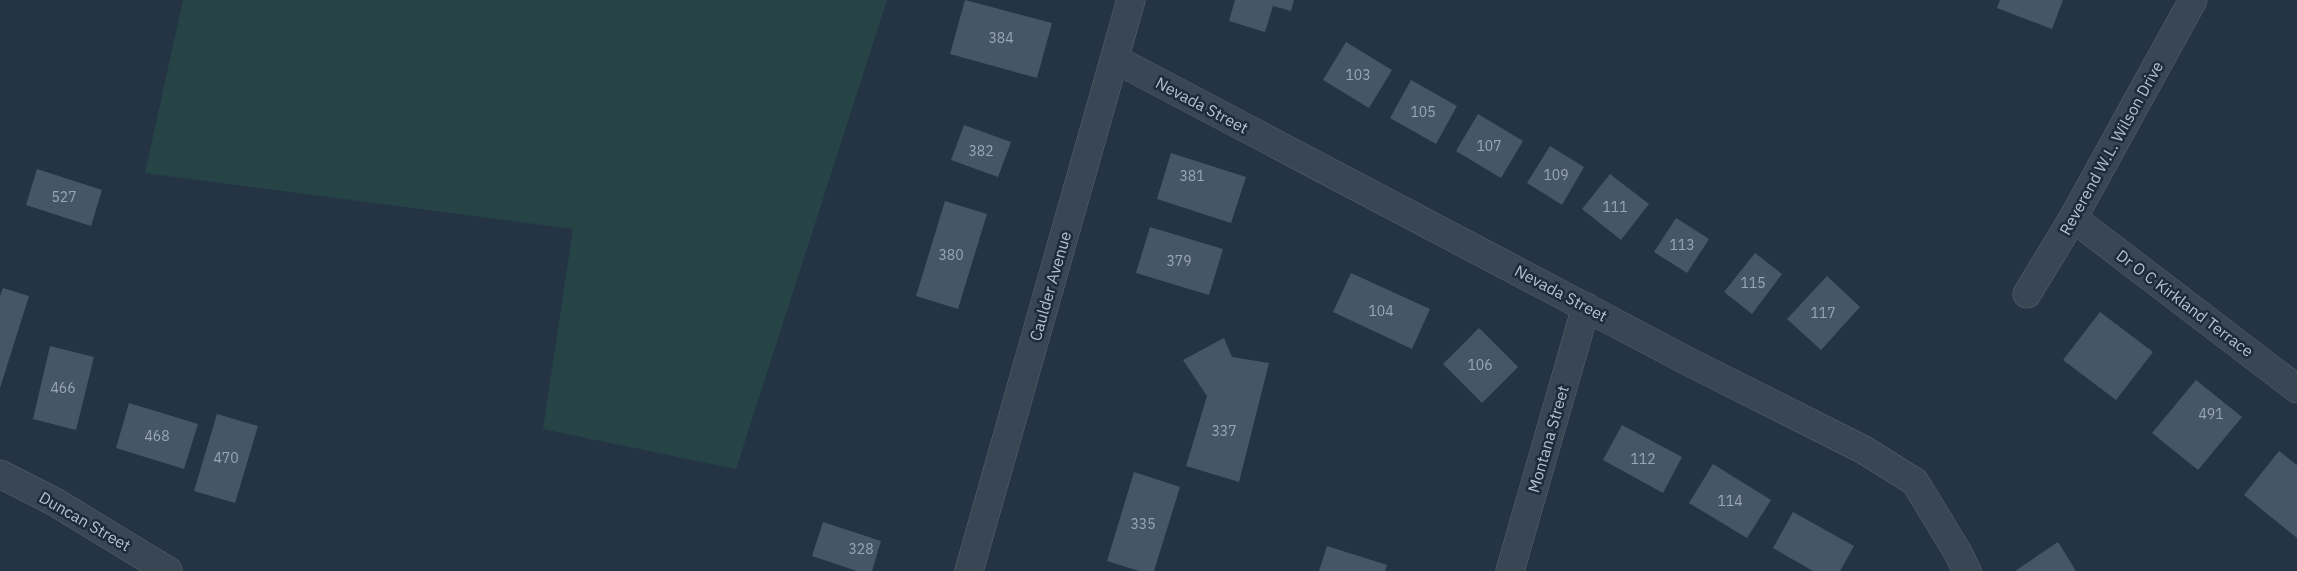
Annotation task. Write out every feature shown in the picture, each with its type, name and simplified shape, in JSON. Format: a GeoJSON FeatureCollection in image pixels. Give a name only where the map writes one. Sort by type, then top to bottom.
{"type":"FeatureCollection","features":[{"type":"Feature","properties":{"kind":"street","name":"Caulder Avenue"},"geometry":{"type":"LineString","coordinates":[[969,571],[1131,0]]}},
{"type":"Feature","properties":{"kind":"street","name":"Reverend W.L. Wilson Drive"},"geometry":{"type":"LineString","coordinates":[[2027,294],[2073,218],[2186,3]]}},
{"type":"Feature","properties":{"kind":"street","name":"Nevada Street"},"geometry":{"type":"LineString","coordinates":[[1114,59],[1693,364],[1864,450],[1915,482],[1967,571]]}},
{"type":"Feature","properties":{"kind":"street","name":"Dr O C Kirkland Terrace"},"geometry":{"type":"LineString","coordinates":[[2073,218],[2297,389]]}},
{"type":"Feature","properties":{"kind":"street","name":"Montana Street"},"geometry":{"type":"LineString","coordinates":[[1510,571],[1586,307]]}},
{"type":"Feature","properties":{"kind":"street","name":"Duncan Street"},"geometry":{"type":"LineString","coordinates":[[0,474],[55,502],[168,571]]}},
{"type":"Feature","properties":{"kind":"green space"},"geometry":{"type":"Polygon","coordinates":[[[183,0],[887,0],[736,469],[543,429],[573,229],[145,173],[183,0]]]}},
{"type":"Feature","properties":{"kind":"building"},"geometry":{"type":"Polygon","coordinates":[[[965,0],[1052,23],[1037,78],[950,54],[965,0]]]}},
{"type":"Feature","properties":{"kind":"building"},"geometry":{"type":"Polygon","coordinates":[[[1235,0],[1294,0],[1291,11],[1273,6],[1265,32],[1229,21],[1235,0]]]}},
{"type":"Feature","properties":{"kind":"building"},"geometry":{"type":"Polygon","coordinates":[[[2000,0],[2063,0],[2052,29],[1997,8],[2000,0]]]}},
{"type":"Feature","properties":{"kind":"building"},"geometry":{"type":"Polygon","coordinates":[[[1346,42],[1392,70],[1369,108],[1323,80],[1346,42]]]}},
{"type":"Feature","properties":{"kind":"building"},"geometry":{"type":"Polygon","coordinates":[[[1411,80],[1457,106],[1436,144],[1390,118],[1411,80]]]}},
{"type":"Feature","properties":{"kind":"building"},"geometry":{"type":"Polygon","coordinates":[[[1478,114],[1523,141],[1501,178],[1456,151],[1478,114]]]}},
{"type":"Feature","properties":{"kind":"building"},"geometry":{"type":"Polygon","coordinates":[[[964,125],[1011,142],[998,177],[951,160],[964,125]]]}},
{"type":"Feature","properties":{"kind":"building"},"geometry":{"type":"Polygon","coordinates":[[[1550,146],[1584,167],[1562,205],[1527,183],[1550,146]]]}},
{"type":"Feature","properties":{"kind":"building"},"geometry":{"type":"Polygon","coordinates":[[[1171,153],[1246,177],[1231,223],[1157,199],[1171,153]]]}},
{"type":"Feature","properties":{"kind":"building"},"geometry":{"type":"Polygon","coordinates":[[[37,169],[102,190],[91,226],[26,205],[37,169]]]}},
{"type":"Feature","properties":{"kind":"building"},"geometry":{"type":"Polygon","coordinates":[[[1610,174],[1649,204],[1621,240],[1582,209],[1610,174]]]}},
{"type":"Feature","properties":{"kind":"building"},"geometry":{"type":"Polygon","coordinates":[[[945,201],[987,214],[958,309],[916,296],[945,201]]]}},
{"type":"Feature","properties":{"kind":"building"},"geometry":{"type":"Polygon","coordinates":[[[1676,218],[1709,239],[1687,273],[1654,252],[1676,218]]]}},
{"type":"Feature","properties":{"kind":"building"},"geometry":{"type":"Polygon","coordinates":[[[1150,227],[1223,249],[1209,295],[1136,273],[1150,227]]]}},
{"type":"Feature","properties":{"kind":"building"},"geometry":{"type":"Polygon","coordinates":[[[1755,253],[1782,274],[1752,314],[1724,292],[1755,253]]]}},
{"type":"Feature","properties":{"kind":"building"},"geometry":{"type":"Polygon","coordinates":[[[1351,273],[1430,309],[1412,349],[1333,312],[1351,273]]]}},
{"type":"Feature","properties":{"kind":"building"},"geometry":{"type":"Polygon","coordinates":[[[1827,276],[1860,307],[1821,350],[1787,319],[1827,276]]]}},
{"type":"Feature","properties":{"kind":"building"},"geometry":{"type":"Polygon","coordinates":[[[3,288],[29,296],[0,388],[0,296],[3,288]]]}},
{"type":"Feature","properties":{"kind":"building"},"geometry":{"type":"Polygon","coordinates":[[[2100,312],[2153,352],[2116,400],[2063,360],[2100,312]]]}},
{"type":"Feature","properties":{"kind":"building"},"geometry":{"type":"Polygon","coordinates":[[[1479,328],[1518,367],[1482,403],[1443,364],[1479,328]]]}},
{"type":"Feature","properties":{"kind":"building"},"geometry":{"type":"Polygon","coordinates":[[[1224,338],[1232,357],[1269,363],[1239,482],[1186,466],[1207,396],[1183,360],[1224,338]]]}},
{"type":"Feature","properties":{"kind":"building"},"geometry":{"type":"Polygon","coordinates":[[[50,346],[94,357],[76,430],[33,419],[50,346]]]}},
{"type":"Feature","properties":{"kind":"building"},"geometry":{"type":"Polygon","coordinates":[[[2196,380],[2242,417],[2198,470],[2152,433],[2196,380]]]}},
{"type":"Feature","properties":{"kind":"building"},"geometry":{"type":"Polygon","coordinates":[[[129,403],[198,424],[184,469],[116,448],[129,403]]]}},
{"type":"Feature","properties":{"kind":"building"},"geometry":{"type":"Polygon","coordinates":[[[217,414],[258,426],[235,503],[194,491],[217,414]]]}},
{"type":"Feature","properties":{"kind":"building"},"geometry":{"type":"Polygon","coordinates":[[[1622,425],[1682,457],[1663,493],[1603,460],[1622,425]]]}},
{"type":"Feature","properties":{"kind":"building"},"geometry":{"type":"Polygon","coordinates":[[[2279,451],[2297,465],[2297,538],[2244,495],[2279,451]]]}},
{"type":"Feature","properties":{"kind":"building"},"geometry":{"type":"Polygon","coordinates":[[[1713,464],[1771,500],[1747,538],[1689,503],[1713,464]]]}},
{"type":"Feature","properties":{"kind":"building"},"geometry":{"type":"Polygon","coordinates":[[[1134,472],[1180,487],[1154,571],[1139,571],[1107,561],[1134,472]]]}},
{"type":"Feature","properties":{"kind":"building"},"geometry":{"type":"Polygon","coordinates":[[[1793,512],[1854,546],[1840,571],[1813,571],[1773,548],[1793,512]]]}},
{"type":"Feature","properties":{"kind":"building"},"geometry":{"type":"Polygon","coordinates":[[[823,522],[881,541],[872,571],[857,571],[812,556],[823,522]]]}},
{"type":"Feature","properties":{"kind":"building"},"geometry":{"type":"Polygon","coordinates":[[[2058,542],[2076,571],[2015,571],[2058,542]]]}},
{"type":"Feature","properties":{"kind":"building"},"geometry":{"type":"Polygon","coordinates":[[[1327,546],[1387,565],[1385,571],[1319,571],[1327,546]]]}}]}
